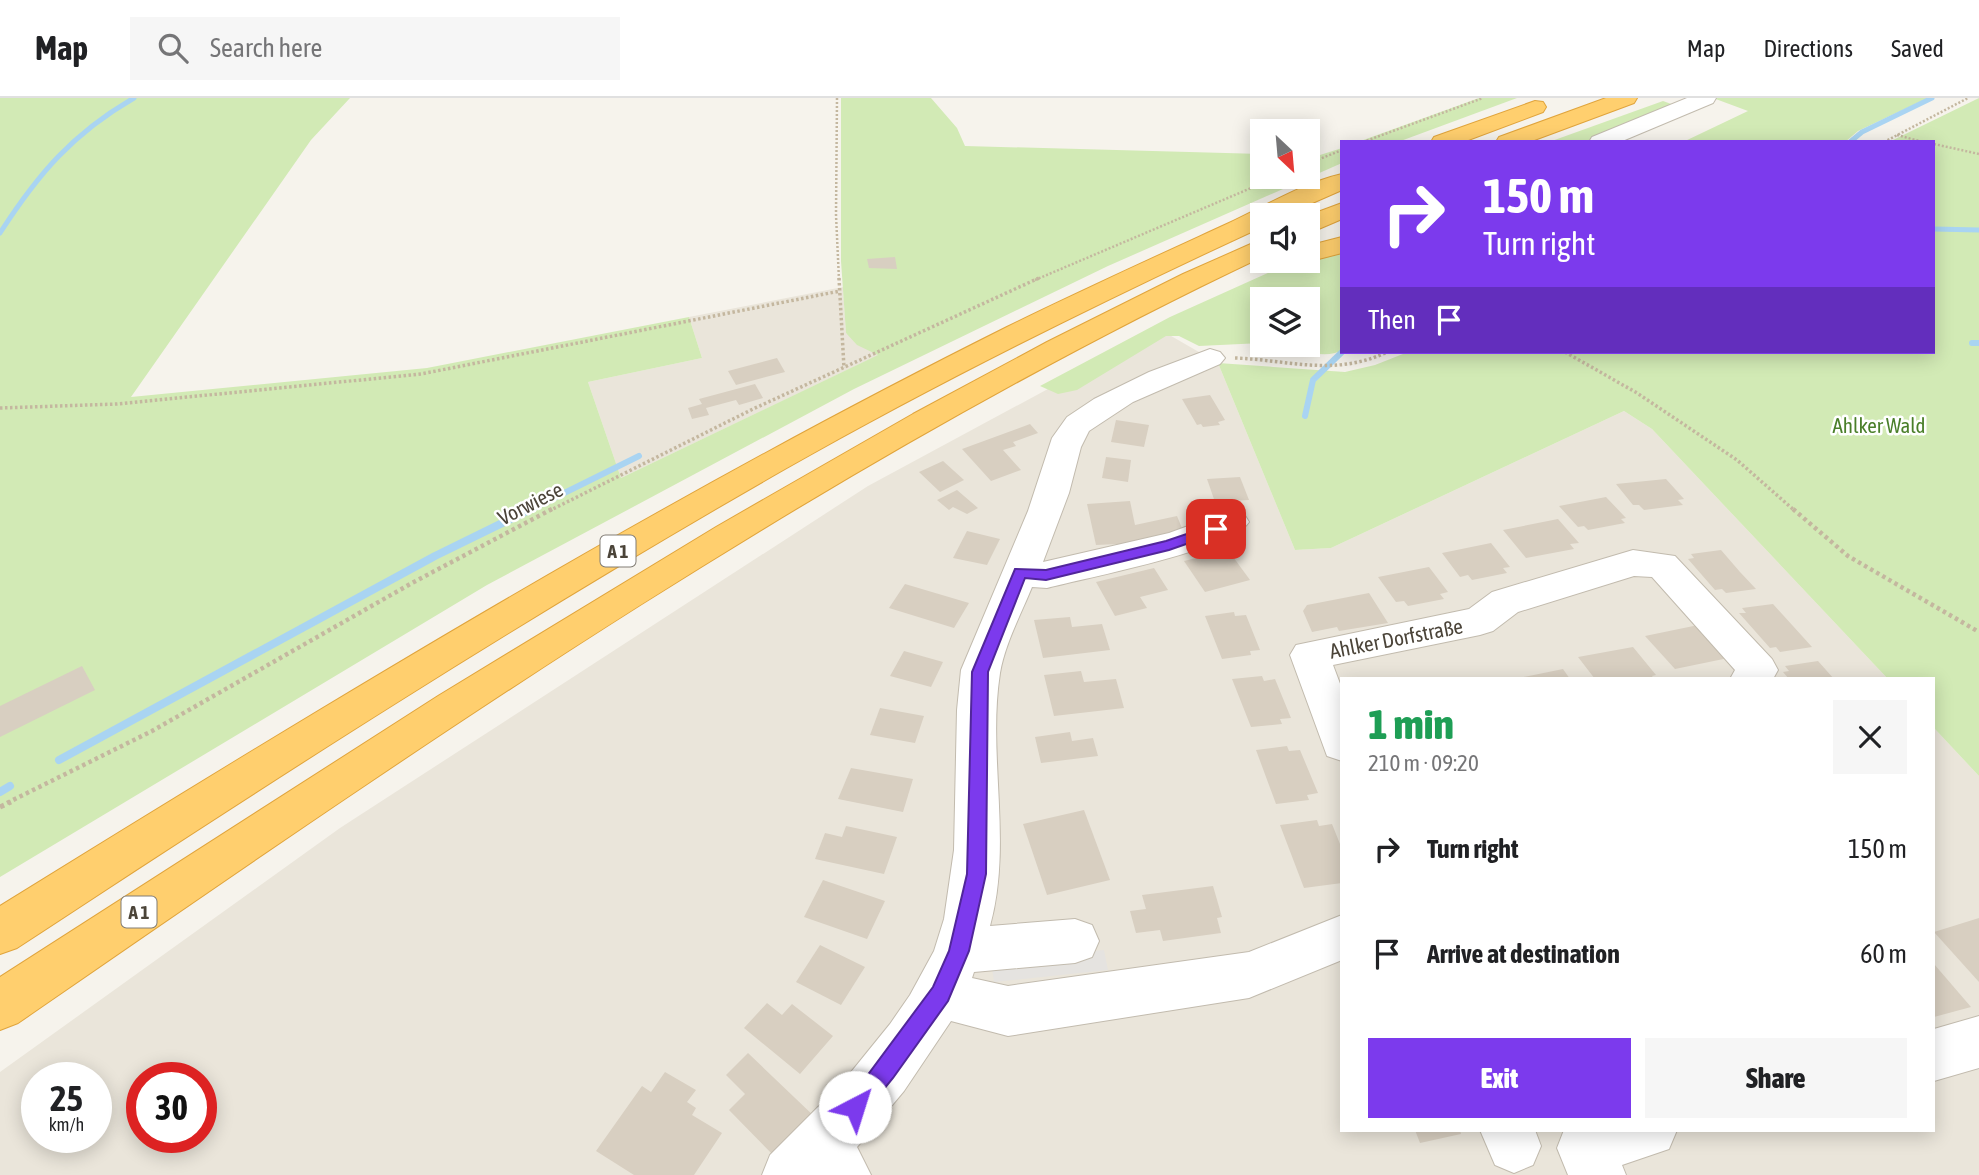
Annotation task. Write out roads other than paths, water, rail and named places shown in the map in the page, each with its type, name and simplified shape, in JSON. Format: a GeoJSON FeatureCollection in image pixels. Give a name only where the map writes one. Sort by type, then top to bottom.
{"type":"FeatureCollection","features":[{"type":"Feature","properties":{"kind":"highway"},"geometry":{"type":"LineString","coordinates":[[1448,140],[1560,98]]}},
{"type":"Feature","properties":{"kind":"highway"},"geometry":{"type":"LineString","coordinates":[[1512,140],[1626,98]]}},
{"type":"Feature","properties":{"kind":"highway","name":"A 1"},"geometry":{"type":"LineString","coordinates":[[1292,203],[1340,182]]}},
{"type":"Feature","properties":{"kind":"highway"},"geometry":{"type":"LineString","coordinates":[[1320,220],[1340,211]]}},
{"type":"Feature","properties":{"kind":"highway","name":"A 1"},"geometry":{"type":"LineString","coordinates":[[0,932],[241,777],[507,614],[801,447],[955,363],[1071,305],[1250,222]]}},
{"type":"Feature","properties":{"kind":"highway"},"geometry":{"type":"LineString","coordinates":[[1320,251],[1340,246]]}},
{"type":"Feature","properties":{"kind":"highway","name":"A 1"},"geometry":{"type":"LineString","coordinates":[[0,1006],[279,818],[553,642],[835,472],[990,384],[1250,253]]}},
{"type":"Feature","properties":{"kind":"highway"},"geometry":{"type":"LineString","coordinates":[[1196,279],[1250,268]]}},
{"type":"Feature","properties":{"kind":"street"},"geometry":{"type":"LineString","coordinates":[[1605,140],[1705,98]]}},
{"type":"Feature","properties":{"kind":"street"},"geometry":{"type":"LineString","coordinates":[[819,1165],[950,973],[976,874],[980,672],[1044,519],[1075,426],[1088,415],[1159,379],[1210,358]]}},
{"type":"Feature","properties":{"kind":"street"},"geometry":{"type":"LineString","coordinates":[[1020,573],[1046,575],[1169,545],[1200,536],[1232,522]]}},
{"type":"Feature","properties":{"kind":"street","name":"Ahlker Dorfstraße"},"geometry":{"type":"LineString","coordinates":[[1340,738],[1310,655],[1480,621],[1505,602],[1633,563],[1662,565],[1758,670],[1752,677]]}},
{"type":"Feature","properties":{"kind":"street"},"geometry":{"type":"LineString","coordinates":[[950,973],[1008,1011],[1249,975],[1340,938]]}},
{"type":"Feature","properties":{"kind":"street"},"geometry":{"type":"LineString","coordinates":[[950,973],[1075,941]]}},
{"type":"Feature","properties":{"kind":"street"},"geometry":{"type":"LineString","coordinates":[[1935,1055],[1979,1042]]}},
{"type":"Feature","properties":{"kind":"street"},"geometry":{"type":"LineString","coordinates":[[1598,1175],[1584,1148],[1643,1132]]}},
{"type":"Feature","properties":{"kind":"waterway"},"geometry":{"type":"LineString","coordinates":[[0,233],[28,192],[58,156],[112,111],[134,98]]}},
{"type":"Feature","properties":{"kind":"waterway"},"geometry":{"type":"LineString","coordinates":[[1852,140],[1862,132],[1932,98]]}},
{"type":"Feature","properties":{"kind":"waterway"},"geometry":{"type":"LineString","coordinates":[[1935,229],[1979,230]]}},
{"type":"Feature","properties":{"kind":"waterway"},"geometry":{"type":"LineString","coordinates":[[1972,343],[1979,343]]}},
{"type":"Feature","properties":{"kind":"waterway"},"geometry":{"type":"LineString","coordinates":[[1305,416],[1313,380],[1340,354]]}},
{"type":"Feature","properties":{"kind":"waterway"},"geometry":{"type":"LineString","coordinates":[[528,511],[639,456]]}},
{"type":"Feature","properties":{"kind":"waterway"},"geometry":{"type":"LineString","coordinates":[[59,760],[435,556],[531,509]]}},
{"type":"Feature","properties":{"kind":"waterway"},"geometry":{"type":"LineString","coordinates":[[0,792],[10,786]]}},
{"type":"Feature","properties":{"kind":"park label","name":"Ahlker Wald"},"geometry":{"type":"Point","coordinates":[1879,425]}}]}
